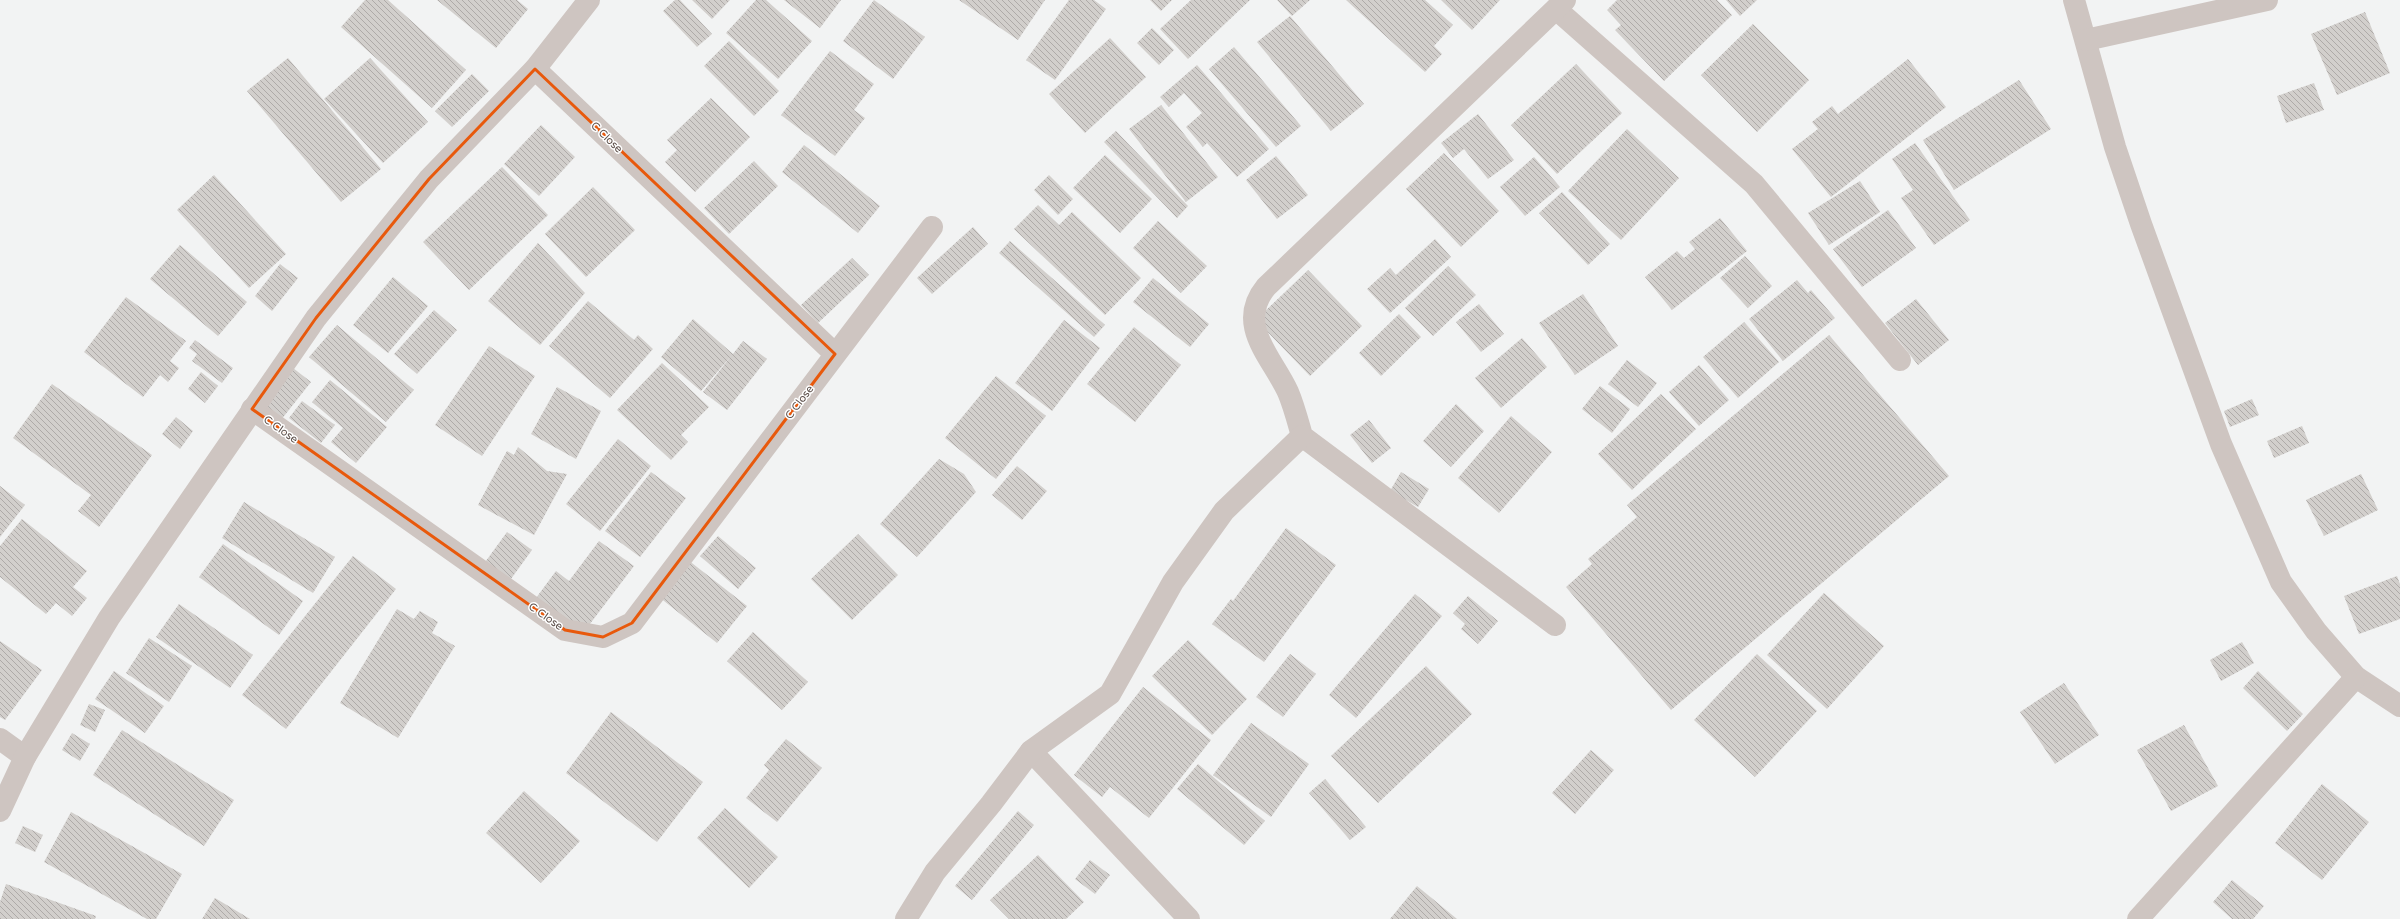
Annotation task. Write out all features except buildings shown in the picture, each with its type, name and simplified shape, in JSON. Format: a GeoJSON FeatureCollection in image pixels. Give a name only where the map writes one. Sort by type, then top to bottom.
{"type":"FeatureCollection","features":[{"type":"Feature","properties":{"kind":"street"},"geometry":{"type":"LineString","coordinates":[[0,811],[25,757],[109,618],[316,318],[419,191],[535,69],[589,0]]}},
{"type":"Feature","properties":{"kind":"street"},"geometry":{"type":"LineString","coordinates":[[2074,0],[2115,147],[2221,444],[2281,582],[2316,631],[2356,677],[2400,706]]}},
{"type":"Feature","properties":{"kind":"street"},"geometry":{"type":"LineString","coordinates":[[2086,40],[2267,0]]}},
{"type":"Feature","properties":{"kind":"street"},"geometry":{"type":"LineString","coordinates":[[1555,625],[1302,436],[1288,393],[1259,342],[1254,328],[1253,314],[1257,298],[1560,4],[1754,184],[1900,360]]}},
{"type":"Feature","properties":{"kind":"street","name":"C Close"},"geometry":{"type":"LineString","coordinates":[[535,69],[835,354]]}},
{"type":"Feature","properties":{"kind":"street","name":"C Close"},"geometry":{"type":"LineString","coordinates":[[252,409],[565,630],[603,638],[632,623],[932,227]]}},
{"type":"Feature","properties":{"kind":"street"},"geometry":{"type":"LineString","coordinates":[[906,919],[935,872],[991,804],[1031,751],[1110,694],[1172,582],[1224,511],[1302,436]]}},
{"type":"Feature","properties":{"kind":"street"},"geometry":{"type":"LineString","coordinates":[[2138,919],[2356,677]]}},
{"type":"Feature","properties":{"kind":"street"},"geometry":{"type":"LineString","coordinates":[[0,739],[25,757]]}},
{"type":"Feature","properties":{"kind":"street"},"geometry":{"type":"LineString","coordinates":[[1031,751],[1189,919]]}},
{"type":"Feature","properties":{"kind":"highlighted area"},"geometry":{"type":"Polygon","coordinates":[[[535,69],[835,354],[632,623],[603,637],[565,630],[252,409],[316,318],[429,179],[535,69]]]}}]}
